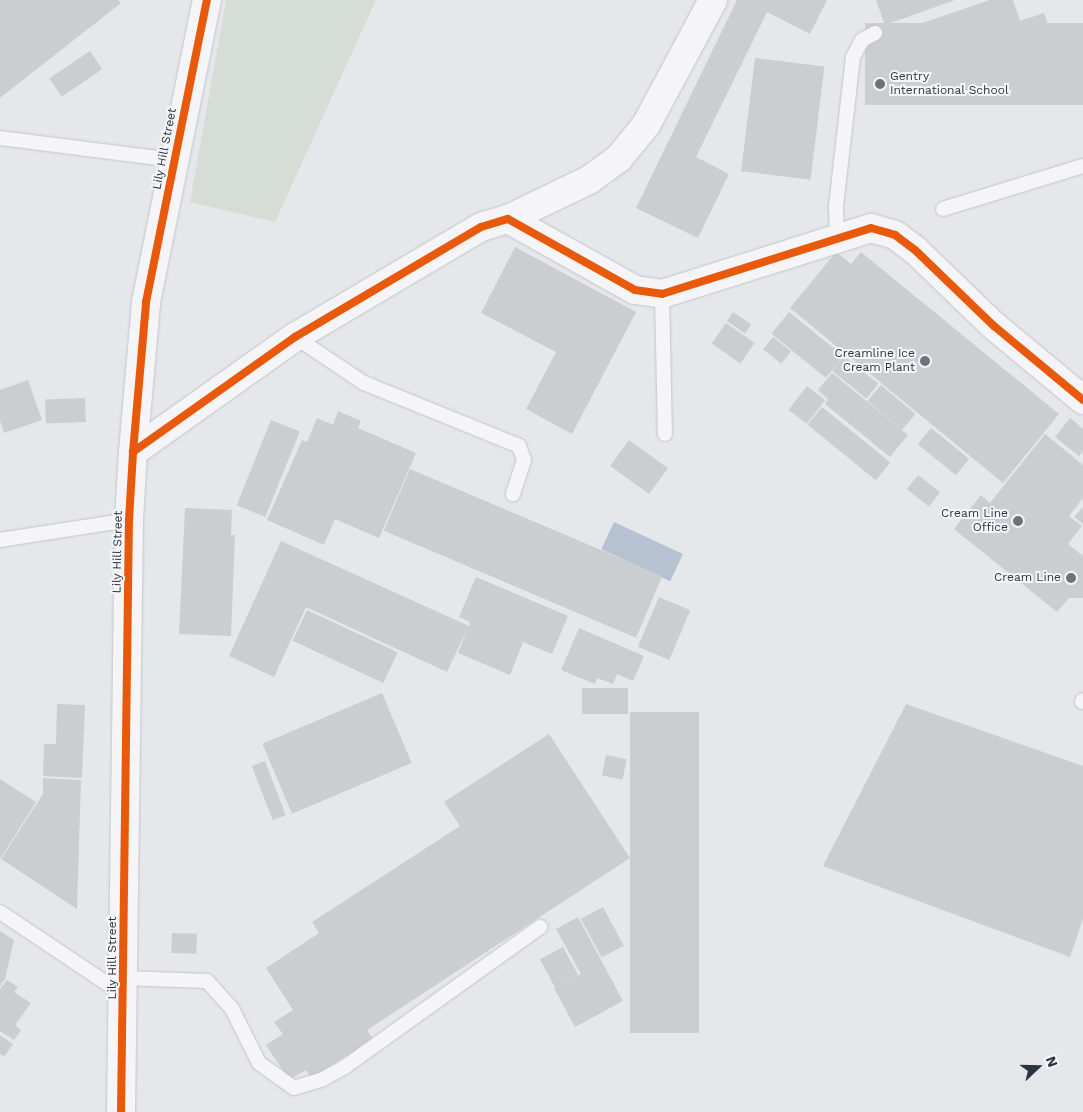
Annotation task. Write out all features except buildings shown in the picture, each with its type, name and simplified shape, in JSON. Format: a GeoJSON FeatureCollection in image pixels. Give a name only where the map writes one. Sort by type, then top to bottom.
{"type":"FeatureCollection","features":[{"type":"Feature","properties":{"kind":"street","name":"Lily Hill Street"},"geometry":{"type":"LineString","coordinates":[[121,1112],[129,520],[133,452],[146,302],[173,160],[207,0]]}},
{"type":"Feature","properties":{"kind":"street"},"geometry":{"type":"LineString","coordinates":[[133,452],[295,338],[481,227],[508,219],[589,180],[619,158],[646,125],[713,0]]}},
{"type":"Feature","properties":{"kind":"street"},"geometry":{"type":"LineString","coordinates":[[508,219],[635,290],[662,294],[837,236],[871,228],[894,235],[915,250],[994,326],[1083,400]]}},
{"type":"Feature","properties":{"kind":"lane"},"geometry":{"type":"LineString","coordinates":[[837,236],[836,206],[853,57],[862,40],[875,33]]}},
{"type":"Feature","properties":{"kind":"lane"},"geometry":{"type":"LineString","coordinates":[[0,138],[173,160]]}},
{"type":"Feature","properties":{"kind":"lane"},"geometry":{"type":"LineString","coordinates":[[943,209],[1083,166]]}},
{"type":"Feature","properties":{"kind":"lane"},"geometry":{"type":"LineString","coordinates":[[662,294],[665,434]]}},
{"type":"Feature","properties":{"kind":"lane"},"geometry":{"type":"LineString","coordinates":[[295,338],[364,383],[519,446],[524,460],[513,494]]}},
{"type":"Feature","properties":{"kind":"lane"},"geometry":{"type":"LineString","coordinates":[[0,540],[129,520]]}},
{"type":"Feature","properties":{"kind":"lane"},"geometry":{"type":"LineString","coordinates":[[0,912],[124,987],[207,981],[232,1008],[259,1063],[294,1088],[324,1079],[346,1066],[540,927]]}},
{"type":"Feature","properties":{"kind":"shaded area"},"geometry":{"type":"Polygon","coordinates":[[[226,0],[376,0],[275,222],[190,202],[226,0]]]}},
{"type":"Feature","properties":{"kind":"water"},"geometry":{"type":"Polygon","coordinates":[[[614,522],[683,554],[670,581],[601,549],[614,522]]]}},
{"type":"Feature","properties":{"kind":"cycle path"},"geometry":{"type":"LineString","coordinates":[[121,1112],[129,520],[133,452],[146,302],[207,0]]}},
{"type":"Feature","properties":{"kind":"cycle path"},"geometry":{"type":"LineString","coordinates":[[133,452],[295,337],[481,227],[508,219],[635,290],[662,294],[871,228],[895,235],[915,250],[994,326],[1083,400]]}},
{"type":"Feature","properties":{"kind":"place","name":"Gentry International School"},"geometry":{"type":"Point","coordinates":[880,84]}},
{"type":"Feature","properties":{"kind":"place","name":"Creamline Ice Cream Plant"},"geometry":{"type":"Point","coordinates":[925,361]}},
{"type":"Feature","properties":{"kind":"place","name":"Cream Line Office"},"geometry":{"type":"Point","coordinates":[1018,521]}},
{"type":"Feature","properties":{"kind":"place","name":"Cream Line"},"geometry":{"type":"Point","coordinates":[1071,578]}}]}
